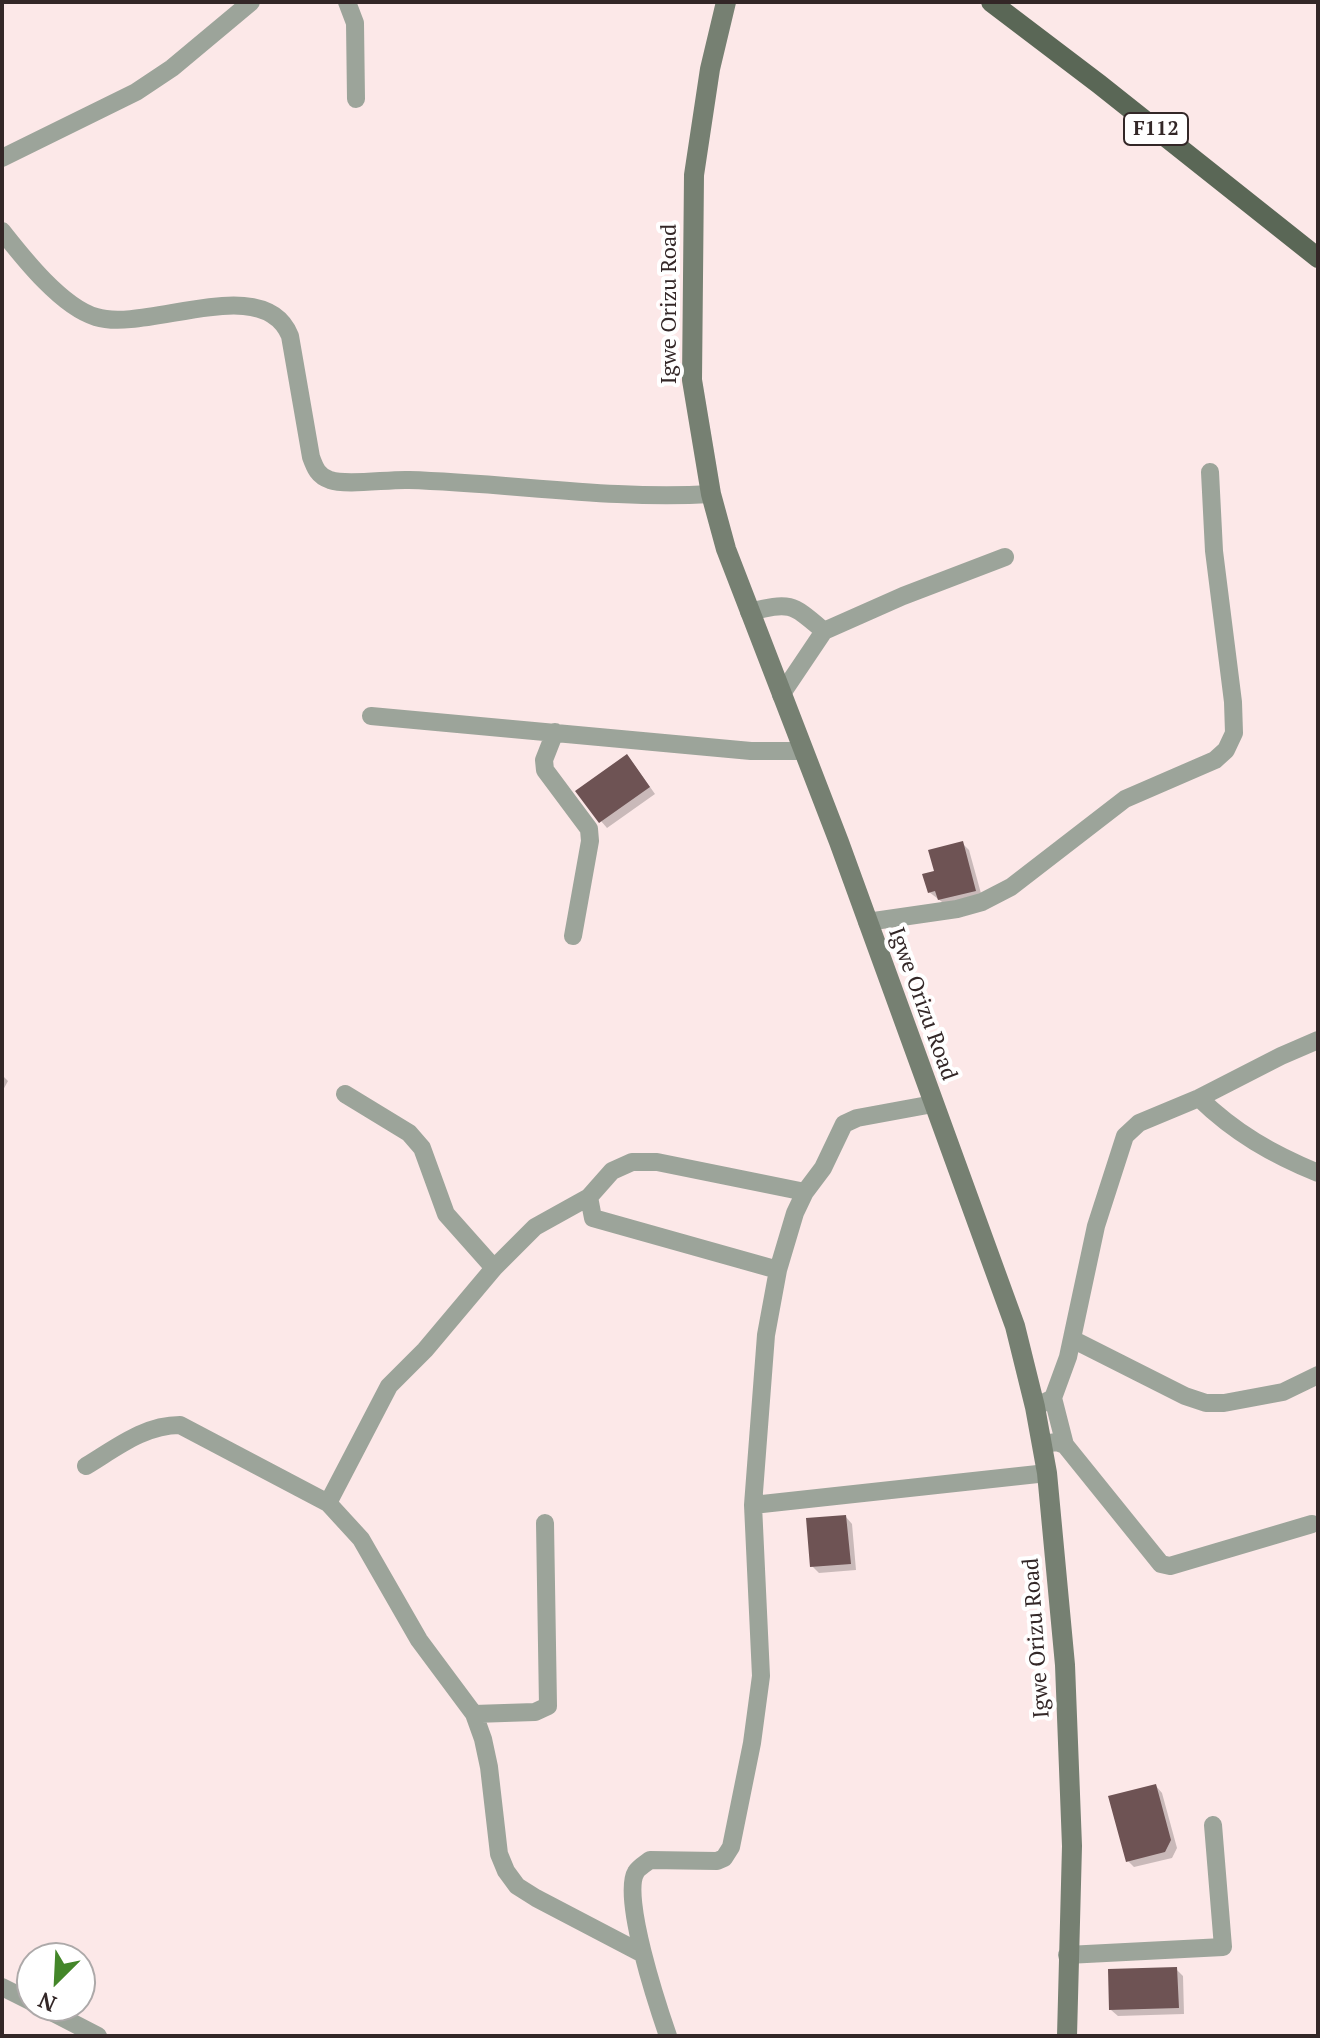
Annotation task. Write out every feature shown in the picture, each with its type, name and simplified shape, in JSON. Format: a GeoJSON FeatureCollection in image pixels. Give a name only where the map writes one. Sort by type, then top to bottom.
{"type":"FeatureCollection","features":[{"type":"Feature","properties":{"kind":"main road","name":"Igwe Orizu Road"},"geometry":{"type":"LineString","coordinates":[[726,2],[710,69],[694,175],[692,380],[711,494],[726,549],[749,612],[1044,1403],[1042,1444],[1065,1665],[1072,1846],[1067,2036]]}},
{"type":"Feature","properties":{"kind":"main road","name":"F112"},"geometry":{"type":"LineString","coordinates":[[991,2],[1318,258]]}},
{"type":"Feature","properties":{"kind":"street"},"geometry":{"type":"LineString","coordinates":[[2,158],[136,92],[172,68],[251,2]]}},
{"type":"Feature","properties":{"kind":"street"},"geometry":{"type":"LineString","coordinates":[[347,2],[355,23],[356,99]]}},
{"type":"Feature","properties":{"kind":"street"},"geometry":{"type":"LineString","coordinates":[[2,231],[60,296],[94,317],[121,319],[244,305],[267,311],[284,322],[290,336],[311,457],[317,472],[330,480],[408,480],[663,497],[711,494]]}},
{"type":"Feature","properties":{"kind":"street"},"geometry":{"type":"LineString","coordinates":[[867,922],[957,909],[982,902],[1011,887],[1125,799],[1215,760],[1226,750],[1234,733],[1233,702],[1214,551],[1210,472]]}},
{"type":"Feature","properties":{"kind":"street"},"geometry":{"type":"LineString","coordinates":[[781,695],[824,631],[903,596],[1005,557]]}},
{"type":"Feature","properties":{"kind":"street"},"geometry":{"type":"LineString","coordinates":[[749,612],[783,604],[803,613],[824,631]]}},
{"type":"Feature","properties":{"kind":"street"},"geometry":{"type":"LineString","coordinates":[[371,716],[751,751],[803,751]]}},
{"type":"Feature","properties":{"kind":"street"},"geometry":{"type":"LineString","coordinates":[[555,732],[544,760],[545,770],[589,829],[590,841],[573,936]]}},
{"type":"Feature","properties":{"kind":"street"},"geometry":{"type":"LineString","coordinates":[[1312,1524],[1170,1566],[1161,1564],[1065,1445],[1044,1403],[1072,1339],[1096,1226],[1117,1153],[1125,1136],[1139,1123],[1199,1098],[1318,1040]]}},
{"type":"Feature","properties":{"kind":"street"},"geometry":{"type":"LineString","coordinates":[[345,1094],[409,1133],[422,1148],[446,1214],[494,1268]]}},
{"type":"Feature","properties":{"kind":"street"},"geometry":{"type":"LineString","coordinates":[[1199,1098],[1222,1121],[1276,1156],[1318,1173]]}},
{"type":"Feature","properties":{"kind":"street"},"geometry":{"type":"LineString","coordinates":[[668,2036],[643,1954],[632,1895],[635,1873],[650,1860],[717,1861],[724,1858],[731,1847],[752,1743],[761,1676],[753,1505],[766,1335],[778,1270],[795,1213],[805,1192],[823,1168],[844,1124],[857,1118],[933,1104]]}},
{"type":"Feature","properties":{"kind":"street"},"geometry":{"type":"LineString","coordinates":[[328,1503],[389,1386],[425,1350],[494,1268],[535,1227],[589,1197],[612,1171],[632,1162],[689,1167],[805,1192]]}},
{"type":"Feature","properties":{"kind":"street"},"geometry":{"type":"LineString","coordinates":[[589,1197],[593,1218],[778,1270]]}},
{"type":"Feature","properties":{"kind":"street"},"geometry":{"type":"LineString","coordinates":[[1072,1339],[1185,1396],[1206,1403],[1224,1403],[1283,1392],[1318,1375]]}},
{"type":"Feature","properties":{"kind":"street"},"geometry":{"type":"LineString","coordinates":[[86,1466],[149,1429],[180,1425],[328,1503],[361,1539],[419,1640],[474,1714],[489,1767],[499,1854],[506,1871],[517,1886],[536,1898],[643,1954]]}},
{"type":"Feature","properties":{"kind":"street"},"geometry":{"type":"LineString","coordinates":[[1042,1444],[1057,1442],[1065,1445]]}},
{"type":"Feature","properties":{"kind":"street"},"geometry":{"type":"LineString","coordinates":[[753,1505],[1047,1473]]}},
{"type":"Feature","properties":{"kind":"street"},"geometry":{"type":"LineString","coordinates":[[474,1714],[535,1712],[548,1706],[545,1523]]}},
{"type":"Feature","properties":{"kind":"street"},"geometry":{"type":"LineString","coordinates":[[1067,1955],[1223,1947],[1213,1825]]}},
{"type":"Feature","properties":{"kind":"street"},"geometry":{"type":"LineString","coordinates":[[71,2022],[98,2036]]}},
{"type":"Feature","properties":{"kind":"building"},"geometry":{"type":"Polygon","coordinates":[[[627,754],[650,787],[599,823],[575,791],[627,754]]]}},
{"type":"Feature","properties":{"kind":"building"},"geometry":{"type":"Polygon","coordinates":[[[963,841],[976,891],[938,900],[935,891],[928,893],[922,874],[934,871],[928,850],[963,841]]]}},
{"type":"Feature","properties":{"kind":"building"},"geometry":{"type":"Polygon","coordinates":[[[846,1515],[851,1564],[810,1567],[806,1518],[846,1515]]]}},
{"type":"Feature","properties":{"kind":"building"},"geometry":{"type":"Polygon","coordinates":[[[1156,1784],[1171,1840],[1165,1852],[1126,1862],[1108,1796],[1156,1784]]]}},
{"type":"Feature","properties":{"kind":"building"},"geometry":{"type":"Polygon","coordinates":[[[1177,1967],[1179,2008],[1109,2010],[1108,1969],[1177,1967]]]}}]}
